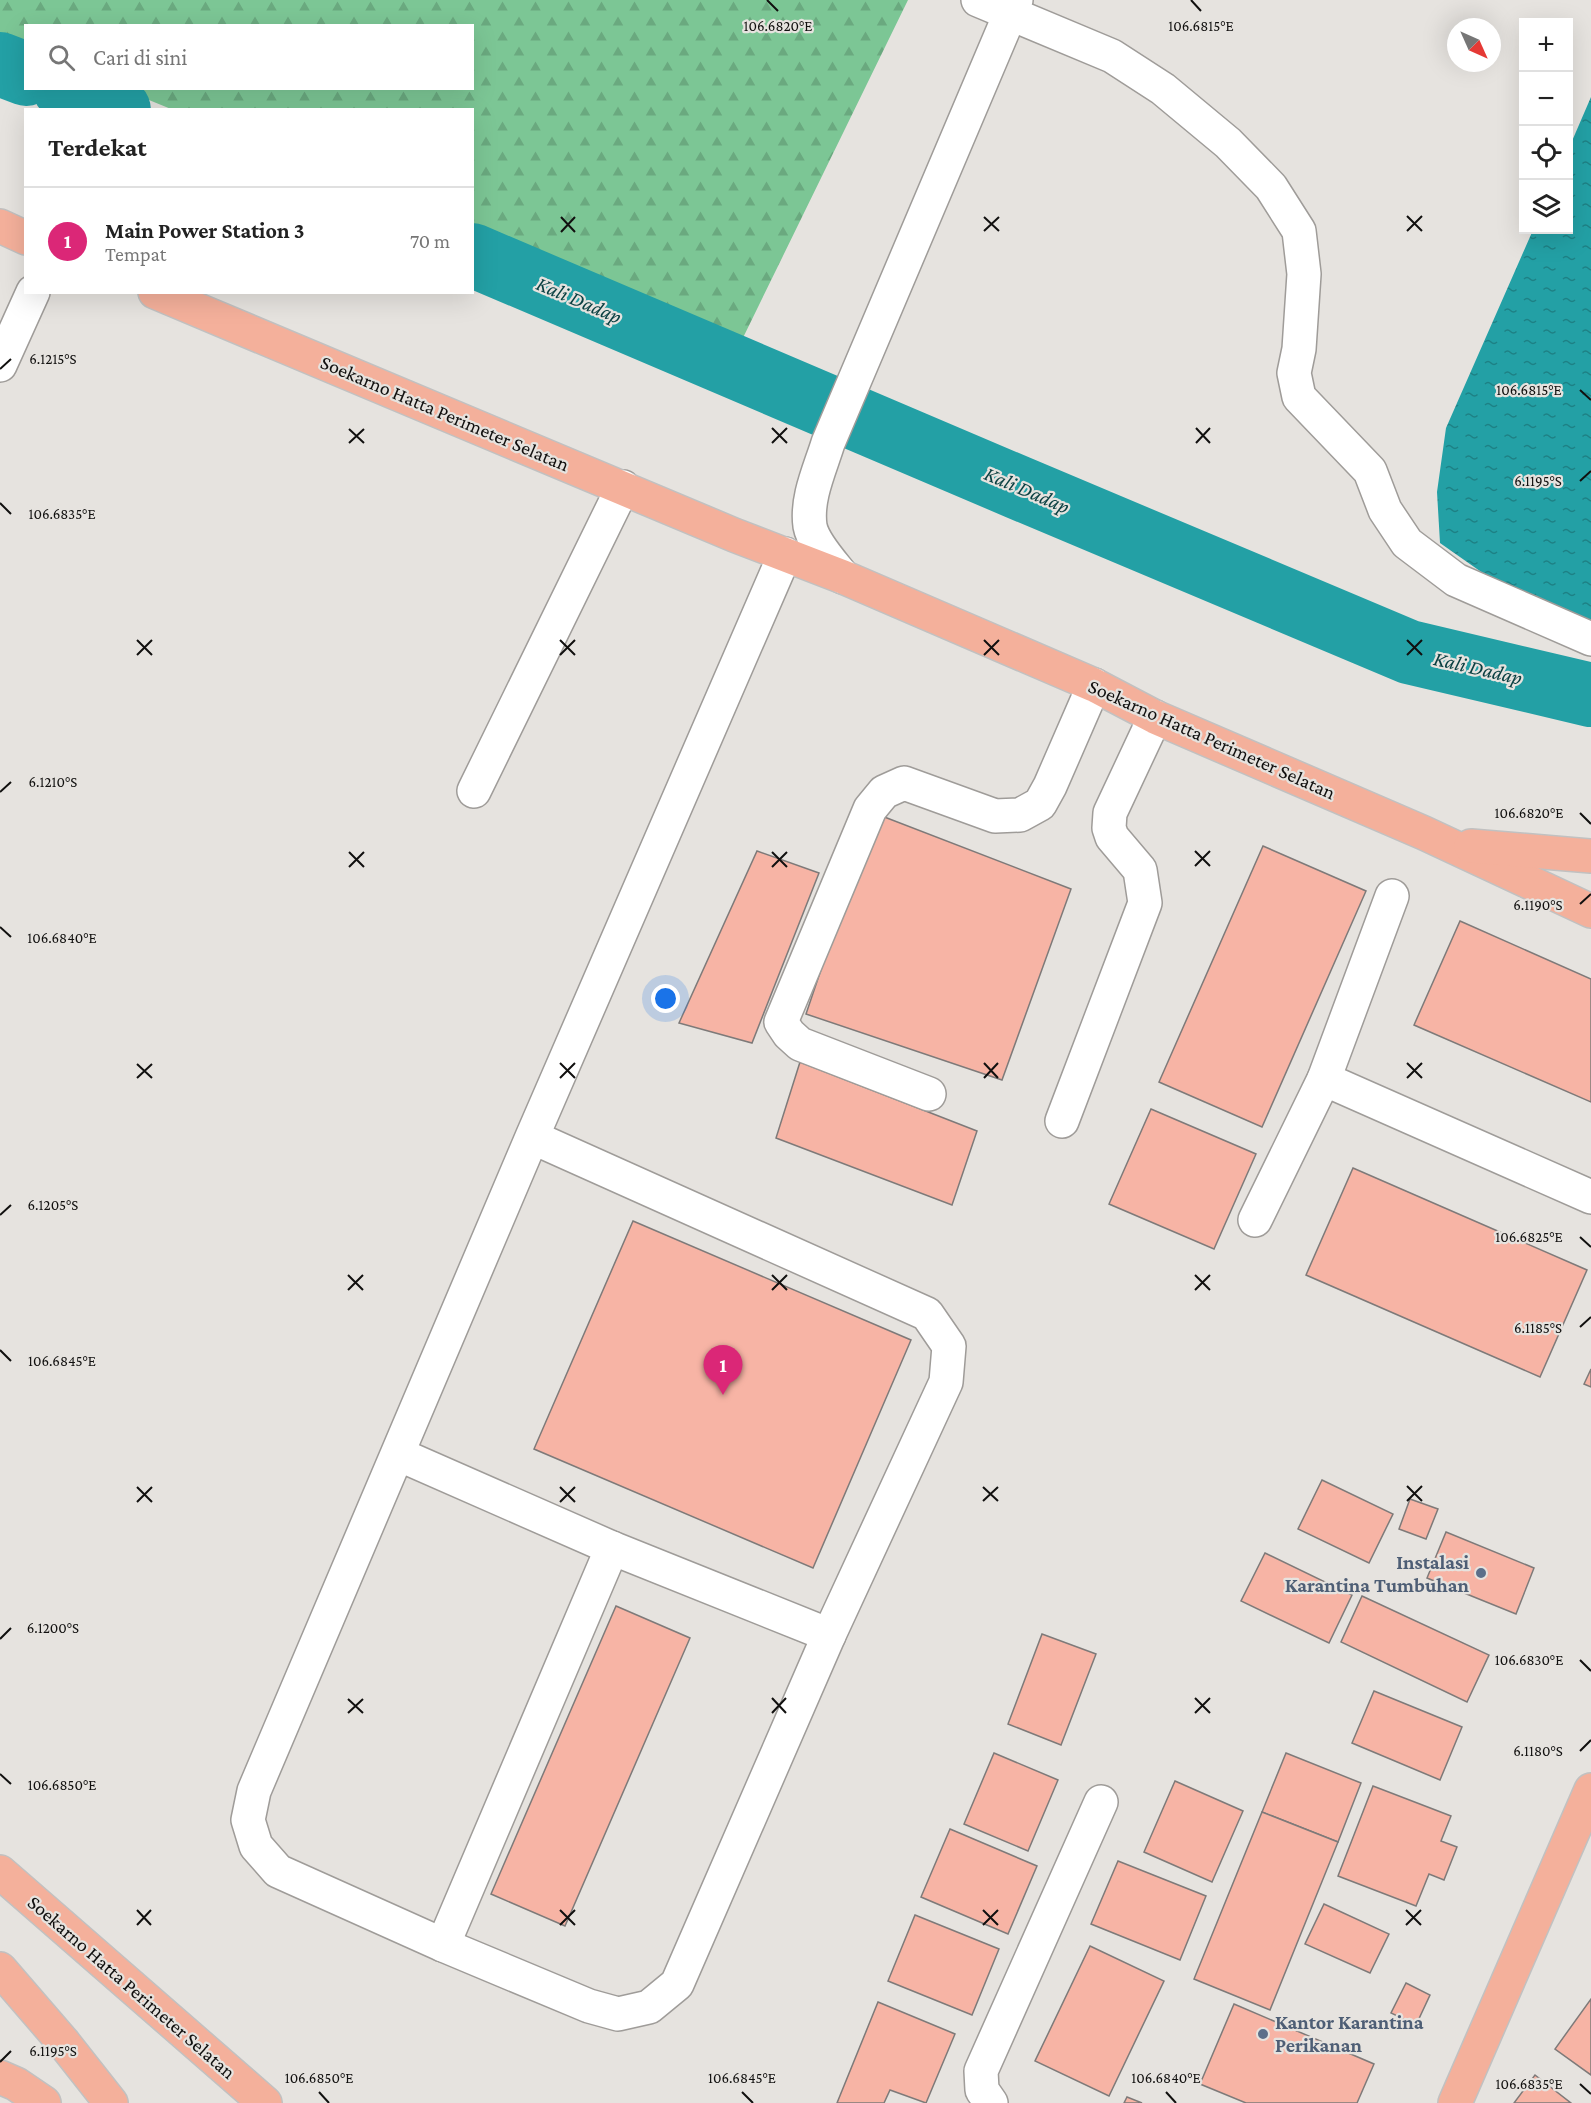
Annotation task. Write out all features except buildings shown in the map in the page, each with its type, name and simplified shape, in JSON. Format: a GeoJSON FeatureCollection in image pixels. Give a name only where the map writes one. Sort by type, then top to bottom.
{"type":"FeatureCollection","features":[{"type":"Feature","properties":{"kind":"main road"},"geometry":{"type":"LineString","coordinates":[[0,226],[24,237]]}},
{"type":"Feature","properties":{"kind":"main road","name":"Soekarno Hatta Perimeter Selatan"},"geometry":{"type":"LineString","coordinates":[[160,294],[734,535],[843,577],[1094,685],[1155,717],[1587,907]]}},
{"type":"Feature","properties":{"kind":"main road"},"geometry":{"type":"LineString","coordinates":[[1448,844],[1591,856]]}},
{"type":"Feature","properties":{"kind":"main road"},"geometry":{"type":"LineString","coordinates":[[1455,2103],[1591,1791]]}},
{"type":"Feature","properties":{"kind":"main road","name":"Soekarno Hatta Perimeter Selatan"},"geometry":{"type":"LineString","coordinates":[[0,1872],[265,2103]]}},
{"type":"Feature","properties":{"kind":"main road"},"geometry":{"type":"LineString","coordinates":[[0,1969],[63,2042],[111,2103]]}},
{"type":"Feature","properties":{"kind":"main road"},"geometry":{"type":"LineString","coordinates":[[0,2077],[16,2084],[45,2103]]}},
{"type":"Feature","properties":{"kind":"street"},"geometry":{"type":"LineString","coordinates":[[978,0],[1013,7],[1112,56],[1163,89],[1228,143],[1271,187],[1299,231],[1304,274],[1299,349],[1294,373],[1299,397],[1370,471],[1385,510],[1407,543],[1456,580],[1591,639]]}},
{"type":"Feature","properties":{"kind":"street"},"geometry":{"type":"LineString","coordinates":[[843,577],[823,552],[810,527],[810,497],[828,443],[1013,7]]}},
{"type":"Feature","properties":{"kind":"street"},"geometry":{"type":"LineString","coordinates":[[0,365],[32,294]]}},
{"type":"Feature","properties":{"kind":"street"},"geometry":{"type":"LineString","coordinates":[[474,791],[622,487]]}},
{"type":"Feature","properties":{"kind":"street"},"geometry":{"type":"LineString","coordinates":[[532,1137],[927,1314],[948,1346],[946,1382],[829,1635],[677,1984],[648,2007],[618,2014],[589,2006],[443,1945],[278,1871],[256,1846],[248,1820],[254,1791],[532,1137],[785,554]]}},
{"type":"Feature","properties":{"kind":"street"},"geometry":{"type":"LineString","coordinates":[[929,1094],[800,1044],[781,1022],[870,809],[884,792],[904,783],[995,816],[1020,815],[1040,804],[1094,685]]}},
{"type":"Feature","properties":{"kind":"street"},"geometry":{"type":"LineString","coordinates":[[1062,1121],[1145,903],[1140,870],[1112,837],[1109,828],[1110,813],[1155,717]]}},
{"type":"Feature","properties":{"kind":"street"},"geometry":{"type":"LineString","coordinates":[[1255,1220],[1324,1079],[1392,897]]}},
{"type":"Feature","properties":{"kind":"street"},"geometry":{"type":"LineString","coordinates":[[1324,1079],[1591,1197]]}},
{"type":"Feature","properties":{"kind":"street"},"geometry":{"type":"LineString","coordinates":[[398,1454],[612,1548],[829,1635]]}},
{"type":"Feature","properties":{"kind":"street"},"geometry":{"type":"LineString","coordinates":[[443,1945],[612,1548]]}},
{"type":"Feature","properties":{"kind":"street"},"geometry":{"type":"LineString","coordinates":[[991,2103],[982,2090],[981,2071],[1101,1802]]}},
{"type":"Feature","properties":{"kind":"green space"},"geometry":{"type":"Polygon","coordinates":[[[0,0],[908,0],[738,348],[474,236],[474,108],[169,108],[124,90],[474,90],[474,24],[24,24],[24,48],[0,37],[0,0]]]}},
{"type":"Feature","properties":{"kind":"water"},"geometry":{"type":"Polygon","coordinates":[[[1591,97],[1591,623],[1487,576],[1440,543],[1437,492],[1446,428],[1531,234],[1573,234],[1573,139],[1591,97]]]}},
{"type":"Feature","properties":{"kind":"waterway","name":"Kali Dadap"},"geometry":{"type":"LineString","coordinates":[[0,64],[24,73]]}},
{"type":"Feature","properties":{"kind":"waterway","name":"Kali Dadap"},"geometry":{"type":"LineString","coordinates":[[69,90],[114,108]]}},
{"type":"Feature","properties":{"kind":"waterway","name":"Kali Dadap"},"geometry":{"type":"LineString","coordinates":[[474,256],[1409,652],[1591,695]]}},
{"type":"Feature","properties":{"kind":"place","name":"Main Power Station 3"},"geometry":{"type":"Point","coordinates":[723,1395]}},
{"type":"Feature","properties":{"kind":"place","name":"Instalasi Karantina Tumbuhan"},"geometry":{"type":"Point","coordinates":[1481,1573]}},
{"type":"Feature","properties":{"kind":"place","name":"Kantor Karantina Perikanan"},"geometry":{"type":"Point","coordinates":[1263,2034]}}]}
